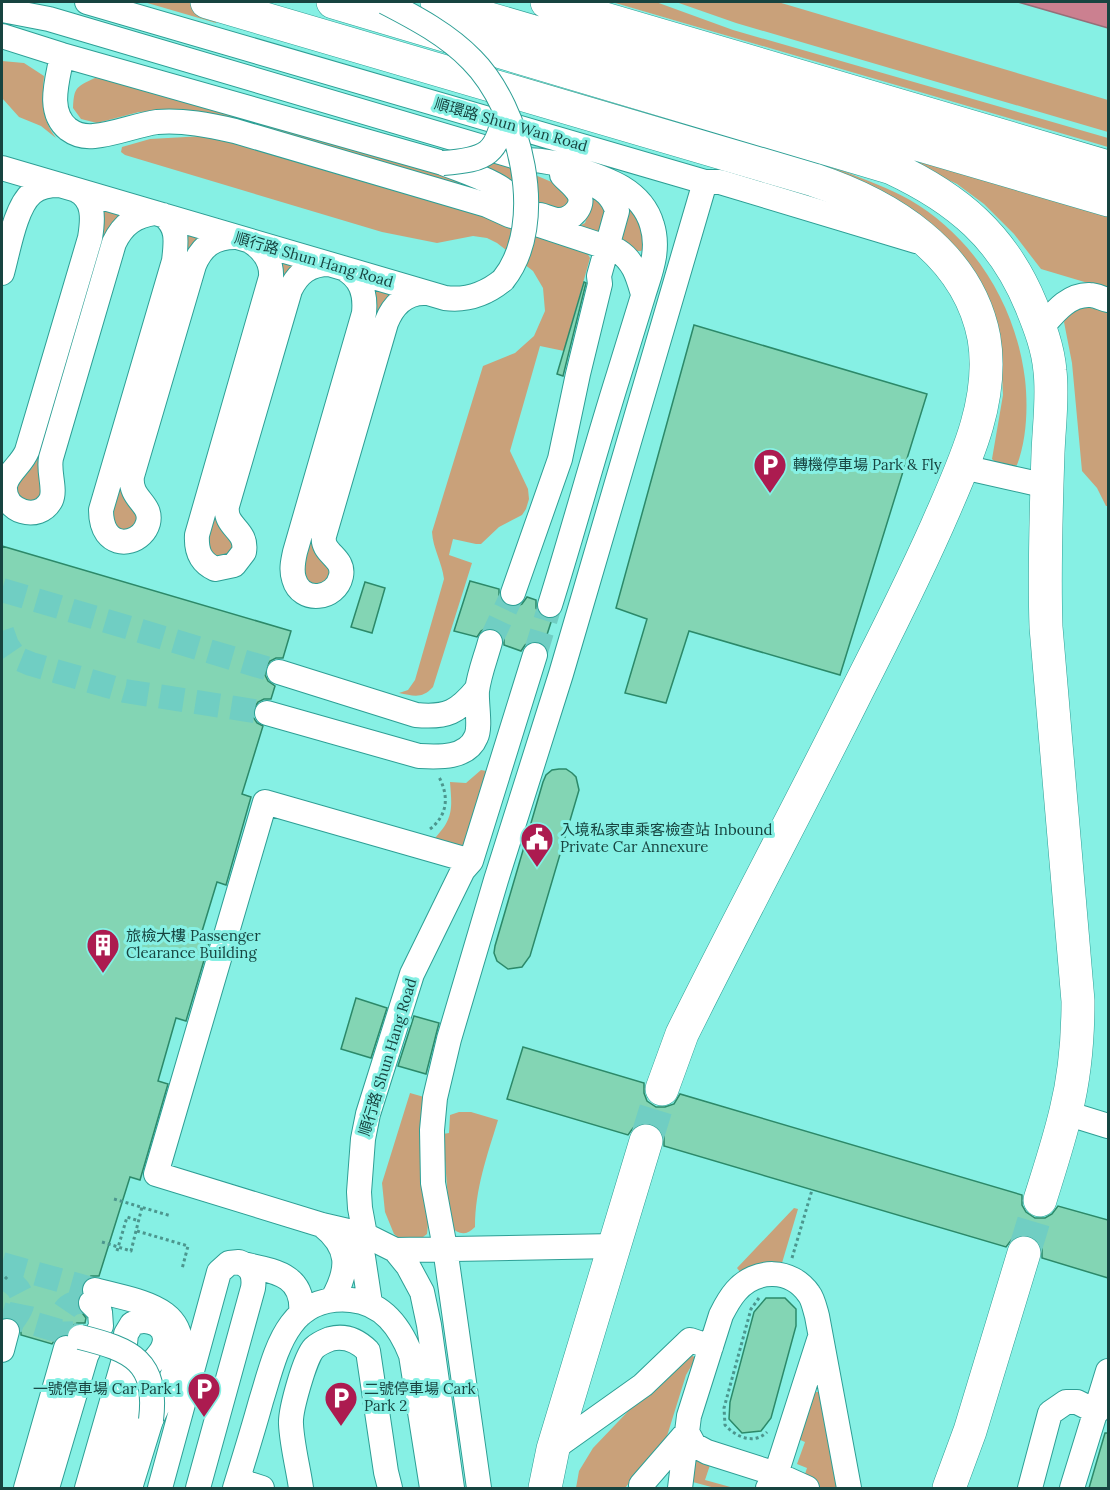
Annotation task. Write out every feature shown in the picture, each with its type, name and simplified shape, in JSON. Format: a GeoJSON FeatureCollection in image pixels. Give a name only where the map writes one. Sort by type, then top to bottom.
{"type":"FeatureCollection","features":[{"type":"Feature","properties":{"kind":"highway"},"geometry":{"type":"LineString","coordinates":[[207,2],[833,186],[890,213],[910,226],[935,248],[967,291],[978,316],[984,338],[986,361],[983,398],[963,467],[912,583],[682,1034],[662,1089]]}},
{"type":"Feature","properties":{"kind":"highway"},"geometry":{"type":"LineString","coordinates":[[333,2],[892,168],[922,182],[971,217],[994,240],[1024,289],[1041,328],[1050,372],[1044,584],[1078,1001],[1075,1059],[1066,1113],[1040,1200]]}},
{"type":"Feature","properties":{"kind":"highway"},"geometry":{"type":"LineString","coordinates":[[437,2],[1108,200]]}},
{"type":"Feature","properties":{"kind":"highway"},"geometry":{"type":"LineString","coordinates":[[547,2],[1108,167]]}},
{"type":"Feature","properties":{"kind":"highway"},"geometry":{"type":"LineString","coordinates":[[545,1488],[553,1449],[646,1141]]}},
{"type":"Feature","properties":{"kind":"highway"},"geometry":{"type":"LineString","coordinates":[[949,1488],[970,1431],[1024,1253]]}},
{"type":"Feature","properties":{"kind":"street","name":"順行路 Shun Hang Road"},"geometry":{"type":"LineString","coordinates":[[2,168],[426,293],[453,299],[469,298],[488,291],[503,280],[518,255],[523,235],[525,209],[523,170],[519,149],[505,110],[485,74],[463,51],[434,30],[385,2]]}},
{"type":"Feature","properties":{"kind":"street","name":"順環路 Shun Wan Road"},"geometry":{"type":"LineString","coordinates":[[94,4],[705,182],[720,182],[909,238],[935,248]]}},
{"type":"Feature","properties":{"kind":"street"},"geometry":{"type":"LineString","coordinates":[[2,10],[49,19],[527,160],[544,160],[599,176],[618,184],[640,203],[652,225],[655,247],[652,268],[550,605]]}},
{"type":"Feature","properties":{"kind":"street"},"geometry":{"type":"LineString","coordinates":[[2,36],[443,163],[510,192],[525,209]]}},
{"type":"Feature","properties":{"kind":"street"},"geometry":{"type":"LineString","coordinates":[[2,45],[62,55]]}},
{"type":"Feature","properties":{"kind":"street"},"geometry":{"type":"LineString","coordinates":[[62,55],[56,93],[56,110],[64,125],[77,134],[93,136],[160,122],[210,125],[487,205],[512,207],[559,220],[566,219],[577,211],[581,200],[575,188],[562,175]]}},
{"type":"Feature","properties":{"kind":"street"},"geometry":{"type":"LineString","coordinates":[[443,163],[471,160],[486,154],[498,141],[505,110]]}},
{"type":"Feature","properties":{"kind":"street"},"geometry":{"type":"LineString","coordinates":[[513,593],[520,567],[557,469],[600,284],[599,276],[617,211],[615,203],[604,190],[539,168],[527,160]]}},
{"type":"Feature","properties":{"kind":"street"},"geometry":{"type":"LineString","coordinates":[[478,1480],[433,1174],[432,1130],[435,1098],[449,1039],[499,869],[561,674],[705,182]]}},
{"type":"Feature","properties":{"kind":"street"},"geometry":{"type":"LineString","coordinates":[[2,273],[19,213],[25,201],[39,188],[51,185],[70,188],[85,195],[90,204],[92,219],[90,238],[27,451],[20,465],[6,483],[6,495],[15,508],[26,513],[37,512],[52,497],[53,487],[49,472],[51,458],[114,243],[122,228],[143,215],[159,214],[171,223],[176,234],[174,261],[101,510],[103,527],[110,537],[125,541],[136,539],[145,532],[149,520],[147,510],[133,493],[132,476],[194,265],[206,246],[215,240],[242,239],[259,248],[268,259],[271,277],[197,535],[197,548],[201,559],[215,569],[234,565],[244,552],[243,537],[229,521],[227,506],[290,290],[297,277],[305,270],[317,265],[336,266],[350,272],[360,283],[365,298],[364,313],[292,564],[298,587],[308,595],[324,596],[333,591],[340,582],[342,571],[341,564],[324,545],[324,536],[386,323],[401,300],[417,292],[426,293]]}},
{"type":"Feature","properties":{"kind":"street"},"geometry":{"type":"LineString","coordinates":[[487,205],[508,216],[607,247],[625,256],[633,265],[643,294]]}},
{"type":"Feature","properties":{"kind":"street"},"geometry":{"type":"LineString","coordinates":[[1041,328],[1058,308],[1072,298],[1090,295],[1108,300]]}},
{"type":"Feature","properties":{"kind":"street"},"geometry":{"type":"LineString","coordinates":[[562,568],[565,528],[557,469],[619,372]]}},
{"type":"Feature","properties":{"kind":"street"},"geometry":{"type":"LineString","coordinates":[[963,467],[1047,486]]}},
{"type":"Feature","properties":{"kind":"street"},"geometry":{"type":"LineString","coordinates":[[267,713],[419,756],[441,757],[458,753],[470,746],[477,736],[477,689],[490,642]]}},
{"type":"Feature","properties":{"kind":"street","name":"順行路 Shun Hang Road"},"geometry":{"type":"LineString","coordinates":[[370,1303],[363,1257],[359,1192],[363,1139],[368,1114],[412,974],[470,860],[535,655]]}},
{"type":"Feature","properties":{"kind":"street"},"geometry":{"type":"LineString","coordinates":[[279,672],[416,715],[433,717],[446,715],[462,707],[477,689]]}},
{"type":"Feature","properties":{"kind":"street"},"geometry":{"type":"LineString","coordinates":[[499,869],[265,802],[156,1174],[322,1225],[361,1234],[395,1250],[615,1246]]}},
{"type":"Feature","properties":{"kind":"street"},"geometry":{"type":"LineString","coordinates":[[1066,1113],[1108,1126]]}},
{"type":"Feature","properties":{"kind":"street"},"geometry":{"type":"LineString","coordinates":[[322,1225],[339,1241],[344,1257],[344,1276],[333,1300]]}},
{"type":"Feature","properties":{"kind":"street"},"geometry":{"type":"LineString","coordinates":[[395,1250],[416,1279],[426,1308],[451,1477]]}},
{"type":"Feature","properties":{"kind":"street"},"geometry":{"type":"LineString","coordinates":[[159,1488],[219,1272],[229,1263],[243,1264],[277,1272],[290,1278],[302,1301],[301,1314]]}},
{"type":"Feature","properties":{"kind":"street"},"geometry":{"type":"LineString","coordinates":[[198,1488],[254,1281],[251,1271],[243,1264]]}},
{"type":"Feature","properties":{"kind":"street"},"geometry":{"type":"LineString","coordinates":[[640,1487],[655,1483],[682,1488],[689,1416],[721,1315],[737,1289],[759,1275],[787,1275],[810,1295],[849,1488]]}},
{"type":"Feature","properties":{"kind":"street"},"geometry":{"type":"LineString","coordinates":[[47,1488],[86,1356],[101,1326],[100,1312],[93,1297],[161,1310],[174,1322],[178,1330],[181,1346],[178,1364],[151,1420],[131,1486]]}},
{"type":"Feature","properties":{"kind":"street"},"geometry":{"type":"LineString","coordinates":[[262,1488],[237,1482],[280,1340],[301,1314],[322,1303],[346,1299],[370,1303],[380,1309],[397,1326],[411,1354],[432,1488]]}},
{"type":"Feature","properties":{"kind":"street"},"geometry":{"type":"LineString","coordinates":[[87,1488],[123,1363],[126,1334],[132,1324],[154,1322],[161,1329],[165,1340],[164,1345],[141,1376],[109,1488]]}},
{"type":"Feature","properties":{"kind":"street"},"geometry":{"type":"LineString","coordinates":[[201,1335],[237,1346]]}},
{"type":"Feature","properties":{"kind":"street"},"geometry":{"type":"LineString","coordinates":[[301,1488],[290,1421],[305,1362],[314,1348],[325,1340],[337,1337],[361,1344],[368,1351],[390,1488]]}},
{"type":"Feature","properties":{"kind":"street"},"geometry":{"type":"LineString","coordinates":[[772,1481],[820,1337]]}},
{"type":"Feature","properties":{"kind":"street"},"geometry":{"type":"LineString","coordinates":[[561,1488],[553,1449],[643,1385],[690,1340],[711,1347]]}},
{"type":"Feature","properties":{"kind":"street"},"geometry":{"type":"LineString","coordinates":[[26,1488],[73,1342],[115,1347],[138,1361],[151,1381],[153,1404],[151,1420]]}},
{"type":"Feature","properties":{"kind":"street"},"geometry":{"type":"LineString","coordinates":[[1072,1488],[1108,1371]]}},
{"type":"Feature","properties":{"kind":"street"},"geometry":{"type":"LineString","coordinates":[[1030,1488],[1050,1413],[1066,1402],[1077,1402],[1097,1412]]}},
{"type":"Feature","properties":{"kind":"street"},"geometry":{"type":"LineString","coordinates":[[687,1432],[694,1445],[707,1452],[772,1481],[807,1488]]}},
{"type":"Feature","properties":{"kind":"street"},"geometry":{"type":"LineString","coordinates":[[640,1487],[687,1432]]}},
{"type":"Feature","properties":{"kind":"path"},"geometry":{"type":"LineString","coordinates":[[405,841],[433,827],[446,808],[445,789],[440,778],[419,756]]}},
{"type":"Feature","properties":{"kind":"path"},"geometry":{"type":"LineString","coordinates":[[787,1275],[812,1190]]}},
{"type":"Feature","properties":{"kind":"path"},"geometry":{"type":"LineString","coordinates":[[114,1199],[171,1216]]}},
{"type":"Feature","properties":{"kind":"path"},"geometry":{"type":"LineString","coordinates":[[102,1242],[131,1251],[142,1207]]}},
{"type":"Feature","properties":{"kind":"path"},"geometry":{"type":"LineString","coordinates":[[117,1251],[127,1216],[139,1221]]}},
{"type":"Feature","properties":{"kind":"path"},"geometry":{"type":"LineString","coordinates":[[137,1231],[188,1246],[182,1269]]}},
{"type":"Feature","properties":{"kind":"path"},"geometry":{"type":"LineString","coordinates":[[5,1279],[9,1275]]}},
{"type":"Feature","properties":{"kind":"path"},"geometry":{"type":"LineString","coordinates":[[765,1291],[751,1309],[724,1408],[725,1425],[733,1434],[750,1439],[765,1436],[771,1428]]}},
{"type":"Feature","properties":{"kind":"shaded area"},"geometry":{"type":"Polygon","coordinates":[[[144,2],[223,2],[216,23],[144,2]]]}},
{"type":"Feature","properties":{"kind":"shaded area"},"geometry":{"type":"Polygon","coordinates":[[[612,2],[656,2],[733,30],[1108,138],[1108,147],[612,2]]]}},
{"type":"Feature","properties":{"kind":"shaded area"},"geometry":{"type":"Polygon","coordinates":[[[676,2],[778,2],[1108,100],[1108,132],[736,23],[676,2]]]}},
{"type":"Feature","properties":{"kind":"shaded area"},"geometry":{"type":"Polygon","coordinates":[[[1018,2],[1108,2],[1108,28],[1018,2]]]}},
{"type":"Feature","properties":{"kind":"shaded area"},"geometry":{"type":"Polygon","coordinates":[[[2,61],[24,63],[44,76],[45,116],[56,138],[41,126],[19,117],[2,98],[2,61]]]}},
{"type":"Feature","properties":{"kind":"shaded area"},"geometry":{"type":"Polygon","coordinates":[[[509,73],[843,171],[910,200],[933,216],[973,254],[1002,300],[1012,326],[1020,352],[1026,400],[1025,433],[1017,465],[1004,465],[992,459],[1003,395],[1001,353],[947,243],[508,78],[509,73]]]}},
{"type":"Feature","properties":{"kind":"shaded area"},"geometry":{"type":"Polygon","coordinates":[[[95,78],[127,82],[402,162],[409,141],[528,172],[554,183],[567,194],[571,203],[550,213],[219,116],[186,110],[139,112],[97,123],[81,119],[73,108],[75,92],[77,88],[95,78]]]}},
{"type":"Feature","properties":{"kind":"shaded area"},"geometry":{"type":"Polygon","coordinates":[[[204,136],[349,173],[444,202],[586,251],[590,258],[564,351],[540,346],[510,451],[528,489],[529,499],[526,509],[522,515],[499,527],[481,544],[453,539],[449,555],[472,563],[433,687],[421,695],[399,693],[408,690],[415,680],[444,579],[432,532],[483,366],[515,353],[534,336],[545,311],[543,288],[533,271],[487,238],[473,236],[437,243],[382,232],[121,152],[122,147],[150,139],[204,136]]]}},
{"type":"Feature","properties":{"kind":"shaded area"},"geometry":{"type":"Polygon","coordinates":[[[915,155],[1108,212],[1108,289],[1041,269],[1014,234],[984,204],[957,184],[913,163],[915,155]]]}},
{"type":"Feature","properties":{"kind":"shaded area"},"geometry":{"type":"Polygon","coordinates":[[[590,191],[609,209],[602,234],[575,228],[585,223],[591,205],[590,191]]]}},
{"type":"Feature","properties":{"kind":"shaded area"},"geometry":{"type":"Polygon","coordinates":[[[628,204],[642,223],[646,246],[641,251],[637,251],[619,239],[628,204]]]}},
{"type":"Feature","properties":{"kind":"shaded area"},"geometry":{"type":"Polygon","coordinates":[[[100,209],[121,213],[43,491],[37,501],[21,500],[16,489],[38,458],[102,240],[104,229],[100,209]]]}},
{"type":"Feature","properties":{"kind":"shaded area"},"geometry":{"type":"Polygon","coordinates":[[[186,235],[200,235],[123,479],[139,518],[131,530],[120,530],[111,519],[186,235]]]}},
{"type":"Feature","properties":{"kind":"shaded area"},"geometry":{"type":"Polygon","coordinates":[[[278,262],[294,263],[218,512],[234,545],[225,558],[213,557],[206,545],[278,262]]]}},
{"type":"Feature","properties":{"kind":"shaded area"},"geometry":{"type":"Polygon","coordinates":[[[374,287],[390,292],[390,295],[378,312],[312,540],[314,550],[331,574],[320,587],[305,580],[303,571],[374,287]]]}},
{"type":"Feature","properties":{"kind":"shaded area"},"geometry":{"type":"Polygon","coordinates":[[[1078,305],[1108,312],[1108,506],[1097,488],[1082,471],[1072,363],[1064,322],[1070,309],[1078,305]]]}},
{"type":"Feature","properties":{"kind":"shaded area"},"geometry":{"type":"Polygon","coordinates":[[[481,770],[486,771],[466,840],[462,846],[434,839],[441,832],[450,812],[450,782],[466,783],[481,770]]]}},
{"type":"Feature","properties":{"kind":"shaded area"},"geometry":{"type":"Polygon","coordinates":[[[410,1093],[424,1097],[422,1177],[428,1224],[427,1234],[419,1240],[400,1239],[394,1234],[385,1212],[382,1183],[410,1093]]]}},
{"type":"Feature","properties":{"kind":"shaded area"},"geometry":{"type":"Polygon","coordinates":[[[471,1112],[498,1120],[479,1186],[475,1227],[463,1233],[450,1226],[443,1134],[449,1133],[450,1115],[471,1112]]]}},
{"type":"Feature","properties":{"kind":"shaded area"},"geometry":{"type":"Polygon","coordinates":[[[794,1208],[798,1209],[782,1263],[763,1264],[741,1273],[737,1268],[794,1208]]]}},
{"type":"Feature","properties":{"kind":"shaded area"},"geometry":{"type":"Polygon","coordinates":[[[689,1354],[696,1358],[686,1375],[667,1436],[625,1488],[576,1488],[579,1471],[593,1448],[681,1356],[689,1354]]]}},
{"type":"Feature","properties":{"kind":"shaded area"},"geometry":{"type":"Polygon","coordinates":[[[816,1392],[823,1392],[844,1488],[818,1488],[812,1477],[805,1474],[807,1468],[797,1464],[805,1442],[798,1439],[810,1396],[816,1392]]]}},
{"type":"Feature","properties":{"kind":"shaded area"},"geometry":{"type":"Polygon","coordinates":[[[690,1458],[711,1462],[705,1480],[734,1488],[715,1488],[689,1481],[690,1458]]]}},
{"type":"Feature","properties":{"kind":"building"},"geometry":{"type":"Polygon","coordinates":[[[584,282],[586,283],[563,376],[557,374],[584,282]]]}},
{"type":"Feature","properties":{"kind":"building"},"geometry":{"type":"Polygon","coordinates":[[[694,325],[927,394],[840,675],[689,631],[666,703],[625,693],[647,619],[616,608],[694,325]]]}},
{"type":"Feature","properties":{"kind":"building"},"geometry":{"type":"Polygon","coordinates":[[[2,546],[291,631],[283,658],[270,661],[265,668],[268,681],[275,686],[271,699],[258,702],[253,710],[253,717],[263,726],[242,794],[251,797],[226,885],[217,882],[200,938],[210,940],[186,1021],[176,1018],[158,1081],[168,1084],[140,1180],[130,1177],[99,1276],[91,1276],[81,1286],[77,1306],[86,1318],[85,1323],[77,1323],[70,1327],[66,1334],[57,1337],[52,1344],[21,1335],[21,1327],[17,1321],[10,1317],[2,1318],[2,546]]]}},
{"type":"Feature","properties":{"kind":"building"},"geometry":{"type":"Polygon","coordinates":[[[470,581],[499,589],[502,602],[509,607],[522,604],[527,597],[536,600],[539,614],[552,619],[544,644],[531,641],[521,651],[504,645],[504,638],[494,629],[486,628],[477,637],[454,631],[470,581]]]}},
{"type":"Feature","properties":{"kind":"building"},"geometry":{"type":"Polygon","coordinates":[[[365,582],[385,588],[372,633],[351,627],[365,582]]]}},
{"type":"Feature","properties":{"kind":"building","name":"入境私家車乘客檢查站 Inbound Private Car Annexure"},"geometry":{"type":"Polygon","coordinates":[[[566,769],[576,777],[579,790],[530,956],[522,967],[508,969],[497,961],[494,953],[495,946],[543,782],[552,770],[566,769]]]}},
{"type":"Feature","properties":{"kind":"building"},"geometry":{"type":"Polygon","coordinates":[[[356,998],[387,1008],[371,1058],[341,1049],[356,998]]]}},
{"type":"Feature","properties":{"kind":"building"},"geometry":{"type":"Polygon","coordinates":[[[414,1016],[439,1023],[426,1074],[398,1066],[414,1016]]]}},
{"type":"Feature","properties":{"kind":"building"},"geometry":{"type":"Polygon","coordinates":[[[523,1047],[644,1083],[647,1101],[656,1107],[674,1104],[680,1094],[1022,1195],[1022,1205],[1026,1212],[1035,1218],[1045,1218],[1052,1214],[1058,1206],[1108,1220],[1108,1278],[1042,1258],[1042,1249],[1038,1241],[1029,1235],[1020,1235],[1012,1239],[1006,1247],[664,1146],[664,1136],[652,1123],[641,1123],[628,1135],[507,1099],[523,1047]]]}},
{"type":"Feature","properties":{"kind":"building"},"geometry":{"type":"Polygon","coordinates":[[[766,1298],[785,1298],[796,1309],[796,1326],[771,1418],[761,1431],[742,1433],[729,1419],[730,1402],[754,1312],[766,1298]]]}},
{"type":"Feature","properties":{"kind":"building"},"geometry":{"type":"Polygon","coordinates":[[[1105,1433],[1108,1433],[1108,1488],[1089,1488],[1105,1433]]]}},
{"type":"Feature","properties":{"kind":"tunnel"},"geometry":{"type":"LineString","coordinates":[[2,590],[279,672]]}},
{"type":"Feature","properties":{"kind":"tunnel"},"geometry":{"type":"LineString","coordinates":[[490,642],[513,593]]}},
{"type":"Feature","properties":{"kind":"tunnel"},"geometry":{"type":"LineString","coordinates":[[535,655],[550,605]]}},
{"type":"Feature","properties":{"kind":"tunnel"},"geometry":{"type":"LineString","coordinates":[[2,631],[7,645],[16,658],[31,664],[125,691],[267,713]]}},
{"type":"Feature","properties":{"kind":"tunnel"},"geometry":{"type":"LineString","coordinates":[[646,1141],[662,1089]]}},
{"type":"Feature","properties":{"kind":"tunnel"},"geometry":{"type":"LineString","coordinates":[[1024,1253],[1040,1200]]}},
{"type":"Feature","properties":{"kind":"tunnel"},"geometry":{"type":"LineString","coordinates":[[2,1264],[95,1290]]}},
{"type":"Feature","properties":{"kind":"tunnel"},"geometry":{"type":"LineString","coordinates":[[2,1278],[11,1282],[21,1293],[22,1298],[21,1308],[8,1330]]}},
{"type":"Feature","properties":{"kind":"tunnel"},"geometry":{"type":"LineString","coordinates":[[66,1345],[61,1321],[64,1310],[76,1302],[91,1303]]}},
{"type":"Feature","properties":{"kind":"tunnel"},"geometry":{"type":"LineString","coordinates":[[2,1314],[80,1337]]}},
{"type":"Feature","properties":{"kind":"place","name":"轉機停車場 Park & Fly"},"geometry":{"type":"Point","coordinates":[770,494]}},
{"type":"Feature","properties":{"kind":"place","name":"入境私家車乘客檢查站 Inbound Private Car Annexure"},"geometry":{"type":"Point","coordinates":[537,868]}},
{"type":"Feature","properties":{"kind":"place","name":"旅檢大樓 Passenger Clearance Building"},"geometry":{"type":"Point","coordinates":[103,974]}},
{"type":"Feature","properties":{"kind":"place","name":"一號停車場 Car Park 1"},"geometry":{"type":"Point","coordinates":[204,1418]}},
{"type":"Feature","properties":{"kind":"place","name":"二號停車場 Cark Park 2"},"geometry":{"type":"Point","coordinates":[341,1427]}}]}
